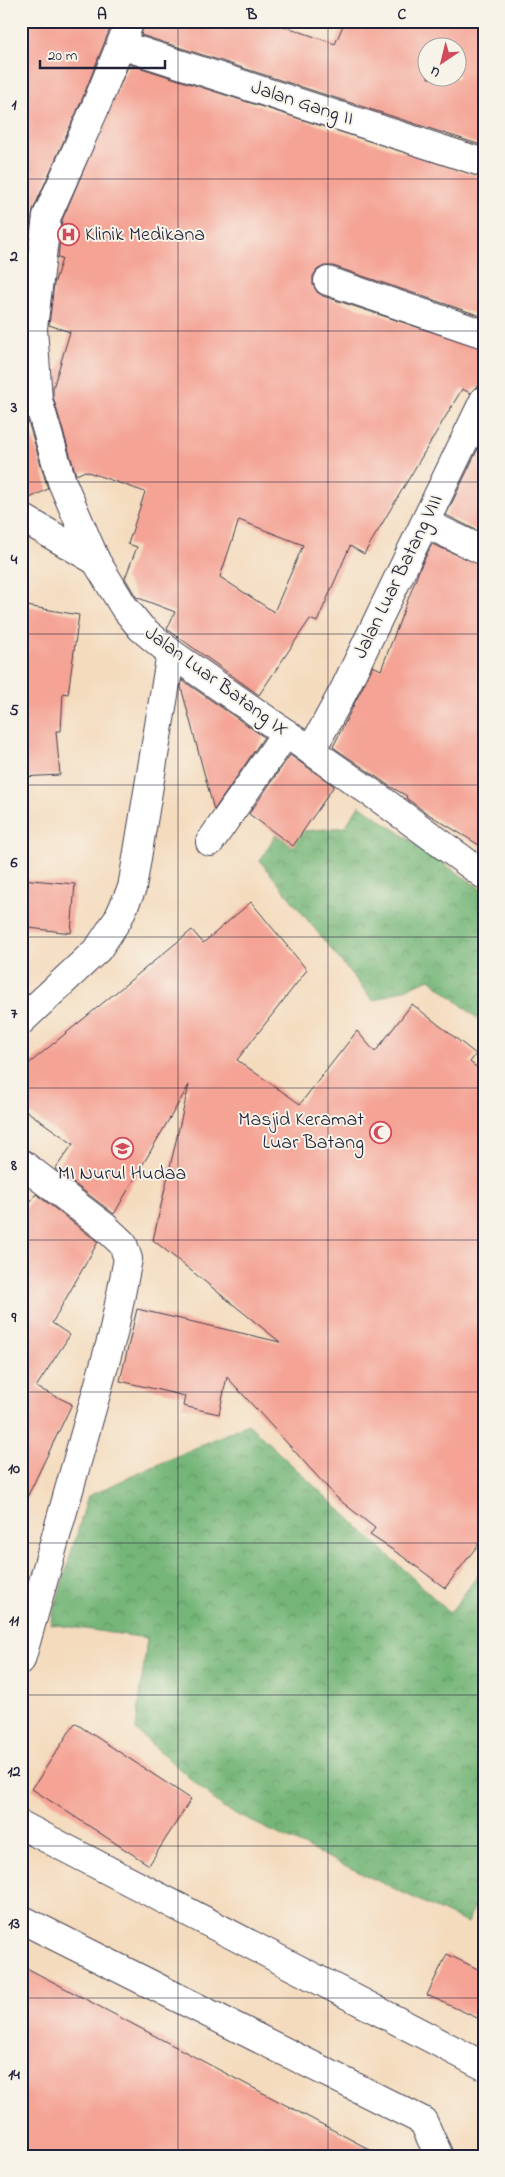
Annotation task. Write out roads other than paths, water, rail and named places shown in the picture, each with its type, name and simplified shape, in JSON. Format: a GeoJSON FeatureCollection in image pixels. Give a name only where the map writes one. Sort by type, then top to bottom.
{"type":"FeatureCollection","features":[{"type":"Feature","properties":{"kind":"street","name":"Jalan Gang II"},"geometry":{"type":"LineString","coordinates":[[126,33],[484,163]]}},
{"type":"Feature","properties":{"kind":"street","name":"Jalan Luar Batang IX"},"geometry":{"type":"LineString","coordinates":[[126,33],[47,216],[33,328],[38,400],[62,482],[96,560],[133,618],[172,653],[484,875]]}},
{"type":"Feature","properties":{"kind":"street"},"geometry":{"type":"LineString","coordinates":[[328,281],[484,334]]}},
{"type":"Feature","properties":{"kind":"street","name":"Jalan Luar Batang VIII"},"geometry":{"type":"LineString","coordinates":[[311,751],[343,692],[484,400]]}},
{"type":"Feature","properties":{"kind":"street"},"geometry":{"type":"LineString","coordinates":[[21,517],[96,560]]}},
{"type":"Feature","properties":{"kind":"street"},"geometry":{"type":"LineString","coordinates":[[424,522],[484,551]]}},
{"type":"Feature","properties":{"kind":"street"},"geometry":{"type":"LineString","coordinates":[[21,1021],[98,949],[118,919],[132,888],[172,653]]}},
{"type":"Feature","properties":{"kind":"street"},"geometry":{"type":"LineString","coordinates":[[210,842],[286,733]]}},
{"type":"Feature","properties":{"kind":"street"},"geometry":{"type":"LineString","coordinates":[[21,1163],[105,1226],[123,1244],[128,1259],[113,1334],[21,1660]]}},
{"type":"Feature","properties":{"kind":"street"},"geometry":{"type":"LineString","coordinates":[[21,1825],[484,2066]]}},
{"type":"Feature","properties":{"kind":"street"},"geometry":{"type":"LineString","coordinates":[[21,1920],[422,2121],[439,2156]]}},
{"type":"Feature","properties":{"kind":"place","name":"Klinik Medikana"},"geometry":{"type":"Point","coordinates":[69,235]}},
{"type":"Feature","properties":{"kind":"place","name":"Masjid Keramat Luar Batang"},"geometry":{"type":"Point","coordinates":[380,1132]}},
{"type":"Feature","properties":{"kind":"place","name":"MI Nurul Hudaa"},"geometry":{"type":"Point","coordinates":[122,1148]}}]}
